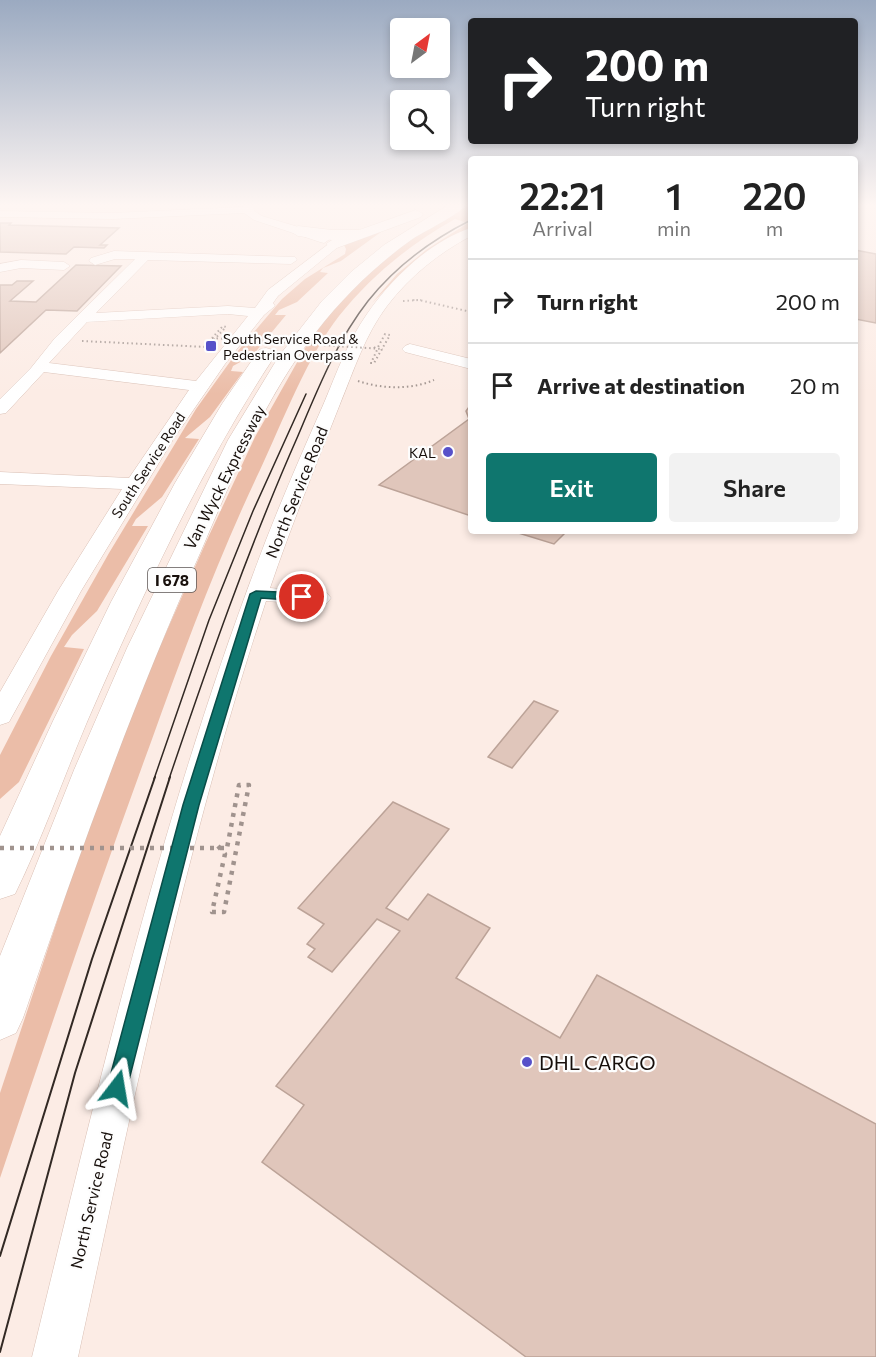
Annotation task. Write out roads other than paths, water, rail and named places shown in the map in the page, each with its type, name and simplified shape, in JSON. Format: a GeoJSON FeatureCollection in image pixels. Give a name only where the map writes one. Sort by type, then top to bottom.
{"type":"FeatureCollection","features":[{"type":"Feature","properties":{"kind":"highway","name":"Van Wyck Expressway"},"geometry":{"type":"LineString","coordinates":[[0,882],[122,610],[187,484],[251,376],[291,321],[345,267]]}},
{"type":"Feature","properties":{"kind":"highway","name":"Van Wyck Expressway"},"geometry":{"type":"LineString","coordinates":[[0,1018],[85,790],[140,655],[206,508],[248,426],[288,357],[316,318],[339,292],[367,267]]}},
{"type":"Feature","properties":{"kind":"street"},"geometry":{"type":"LineString","coordinates":[[50,278],[62,267]]}},
{"type":"Feature","properties":{"kind":"street"},"geometry":{"type":"LineString","coordinates":[[0,409],[40,367],[60,341],[134,267]]}},
{"type":"Feature","properties":{"kind":"street","name":"South Service Road"},"geometry":{"type":"LineString","coordinates":[[0,716],[72,587],[135,484],[200,386],[259,312],[316,267]]}},
{"type":"Feature","properties":{"kind":"street","name":"North Service Road"},"geometry":{"type":"LineString","coordinates":[[55,1357],[106,1128],[178,852],[256,594],[292,496],[364,330],[377,310],[405,278],[418,267]]}},
{"type":"Feature","properties":{"kind":"street"},"geometry":{"type":"LineString","coordinates":[[83,318],[228,310],[259,312]]}},
{"type":"Feature","properties":{"kind":"street"},"geometry":{"type":"LineString","coordinates":[[410,349],[468,363]]}},
{"type":"Feature","properties":{"kind":"street"},"geometry":{"type":"LineString","coordinates":[[40,367],[200,386]]}},
{"type":"Feature","properties":{"kind":"street"},"geometry":{"type":"LineString","coordinates":[[0,478],[135,484]]}},
{"type":"Feature","properties":{"kind":"street"},"geometry":{"type":"LineString","coordinates":[[256,594],[319,598]]}},
{"type":"Feature","properties":{"kind":"tram line"},"geometry":{"type":"LineString","coordinates":[[169,779],[245,564],[328,367],[346,333],[368,301],[399,267]]}},
{"type":"Feature","properties":{"kind":"tram line"},"geometry":{"type":"LineString","coordinates":[[154,779],[209,620],[253,511],[306,394]]}},
{"type":"Feature","properties":{"kind":"tram line"},"geometry":{"type":"LineString","coordinates":[[0,1256],[92,959],[155,777]]}},
{"type":"Feature","properties":{"kind":"tram line"},"geometry":{"type":"LineString","coordinates":[[0,1352],[75,1073],[170,777]]}},
{"type":"Feature","properties":{"kind":"place","name":"South Service Road & Pedestrian Overpass"},"geometry":{"type":"Point","coordinates":[211,346]}},
{"type":"Feature","properties":{"kind":"place","name":"KAL"},"geometry":{"type":"Point","coordinates":[448,452]}},
{"type":"Feature","properties":{"kind":"place","name":"DHL CARGO"},"geometry":{"type":"Point","coordinates":[527,1062]}}]}
